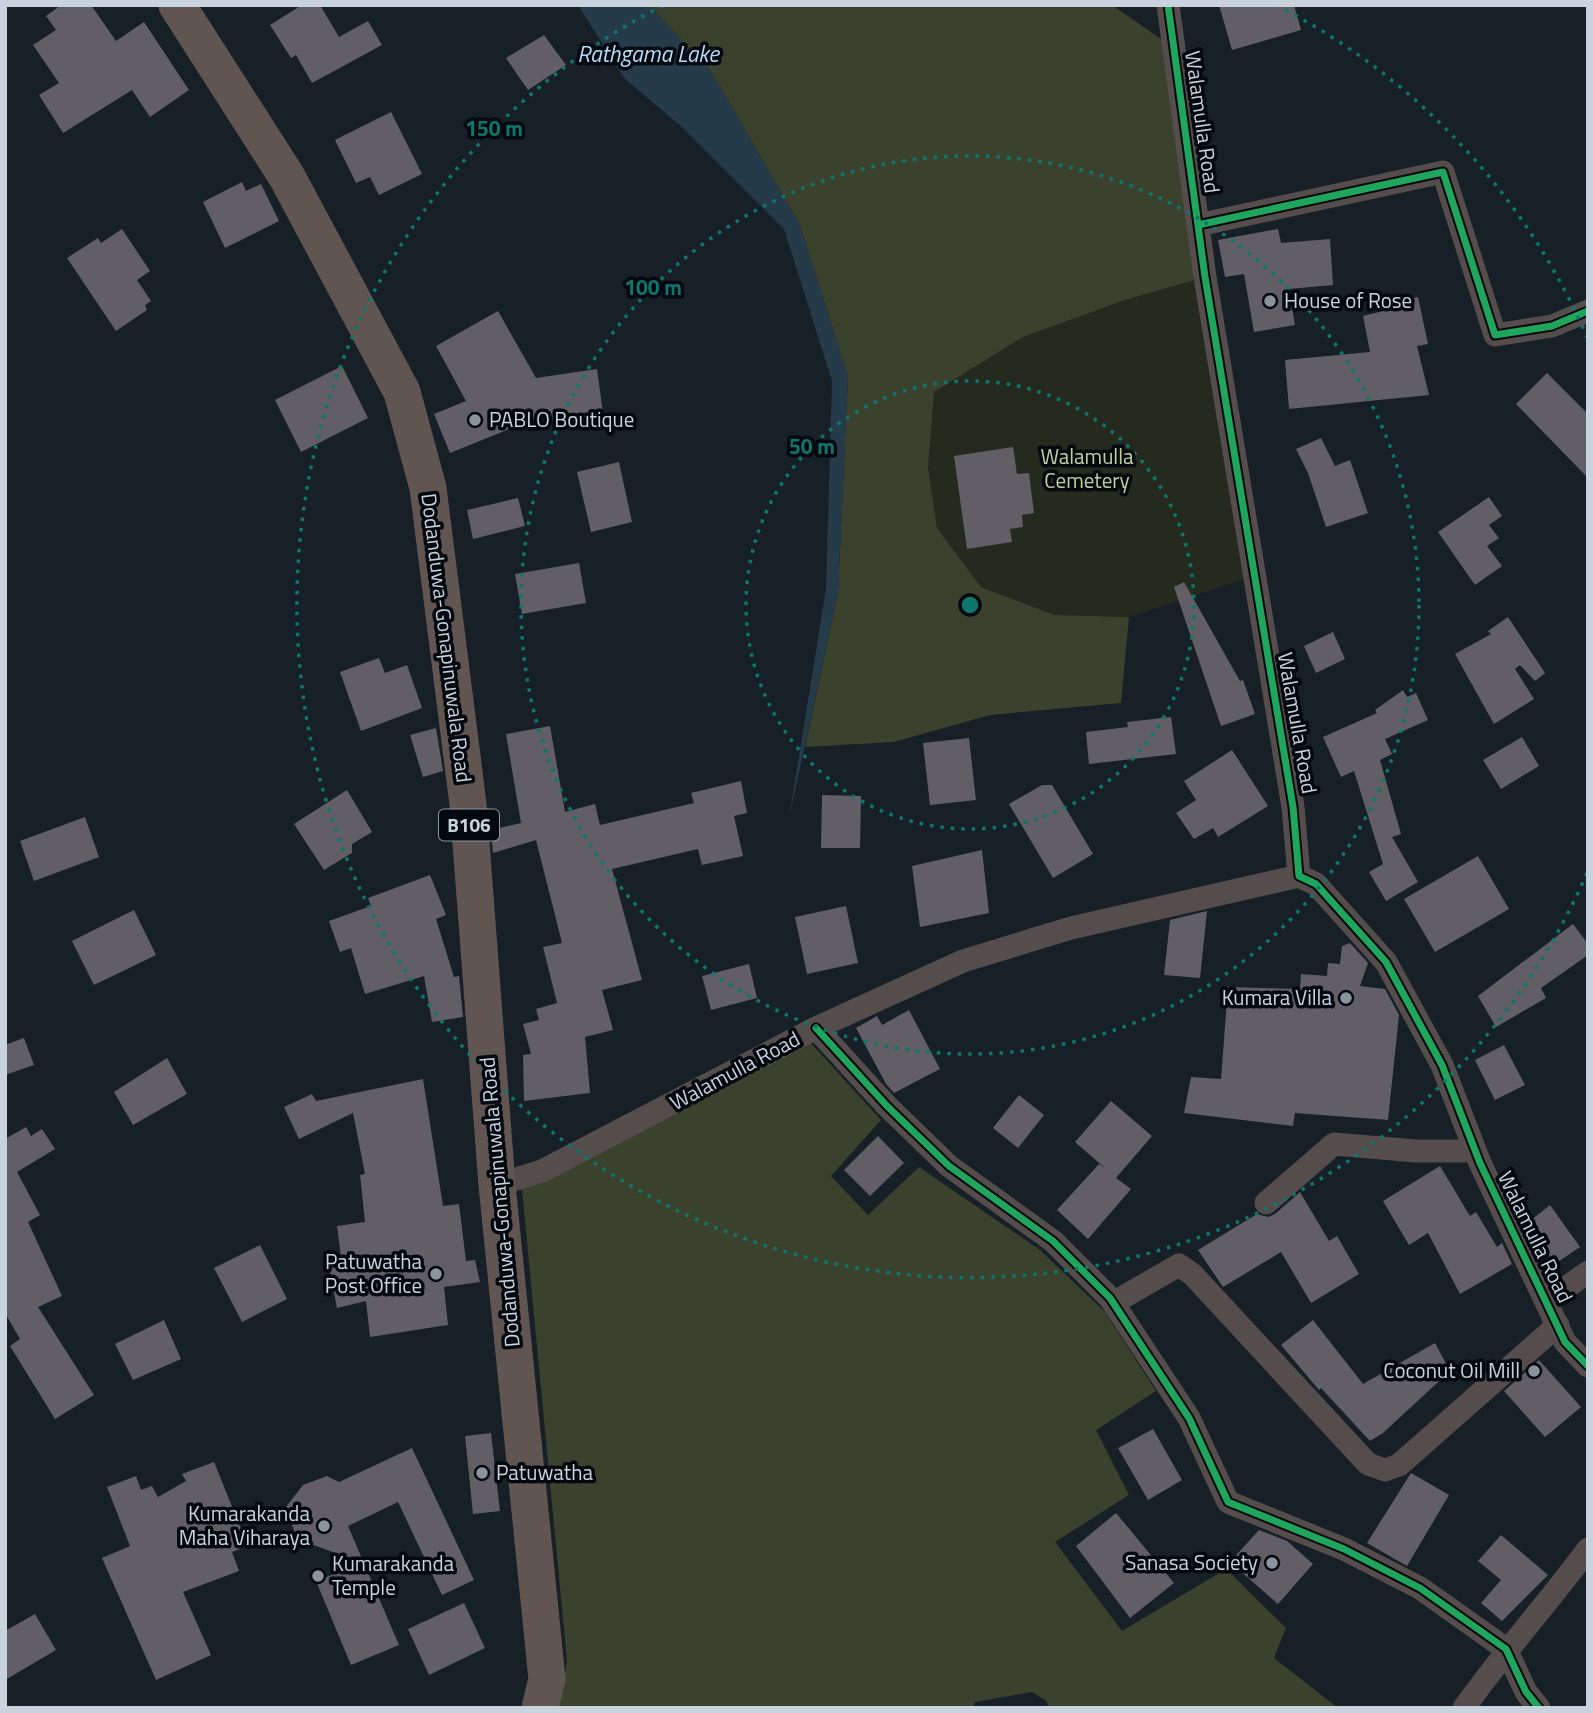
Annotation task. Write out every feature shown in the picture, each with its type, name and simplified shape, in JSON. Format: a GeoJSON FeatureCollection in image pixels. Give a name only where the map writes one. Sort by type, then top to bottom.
{"type":"FeatureCollection","features":[{"type":"Feature","properties":{"kind":"main road","name":"Dodanduwa-Gonapinuwala Road"},"geometry":{"type":"LineString","coordinates":[[177,5],[287,177],[402,392],[428,488],[468,804],[498,1185],[547,1679],[540,1708]]}},
{"type":"Feature","properties":{"kind":"street","name":"Walamulla Road"},"geometry":{"type":"LineString","coordinates":[[1168,5],[1198,225],[1293,807],[1299,876]]}},
{"type":"Feature","properties":{"kind":"street"},"geometry":{"type":"LineString","coordinates":[[1198,225],[1443,172],[1494,335],[1552,326],[1588,311]]}},
{"type":"Feature","properties":{"kind":"street","name":"Walamulla Road"},"geometry":{"type":"LineString","coordinates":[[498,1185],[542,1171],[817,1028],[962,961],[1070,928],[1299,876],[1316,884],[1386,962],[1442,1065],[1475,1151],[1565,1342],[1588,1366]]}},
{"type":"Feature","properties":{"kind":"street"},"geometry":{"type":"LineString","coordinates":[[817,1028],[887,1106],[948,1166],[1053,1241],[1113,1303],[1189,1418],[1228,1502],[1344,1549],[1420,1588],[1506,1649],[1525,1692],[1539,1708]]}},
{"type":"Feature","properties":{"kind":"street"},"geometry":{"type":"LineString","coordinates":[[1266,1203],[1334,1144],[1416,1151],[1475,1151]]}},
{"type":"Feature","properties":{"kind":"street"},"geometry":{"type":"LineString","coordinates":[[1113,1303],[1179,1265],[1192,1274],[1368,1464],[1385,1470],[1399,1465],[1558,1325]]}},
{"type":"Feature","properties":{"kind":"street"},"geometry":{"type":"LineString","coordinates":[[1546,1302],[1588,1272]]}},
{"type":"Feature","properties":{"kind":"street"},"geometry":{"type":"LineString","coordinates":[[1464,1708],[1506,1649],[1556,1592],[1588,1549]]}},
{"type":"Feature","properties":{"kind":"green space"},"geometry":{"type":"Polygon","coordinates":[[[649,5],[1112,5],[1174,48],[1205,277],[1122,301],[1023,337],[934,392],[928,468],[937,528],[981,587],[1054,615],[1129,617],[1121,703],[990,715],[894,742],[805,747],[838,592],[848,376],[799,223],[712,73],[649,5]]]}},
{"type":"Feature","properties":{"kind":"green space","name":"Walamulla Cemetery"},"geometry":{"type":"Polygon","coordinates":[[[1205,277],[1255,576],[1129,617],[1054,615],[981,587],[937,528],[928,468],[934,392],[1023,337],[1122,301],[1205,277]]]}},
{"type":"Feature","properties":{"kind":"green space"},"geometry":{"type":"Polygon","coordinates":[[[809,1041],[881,1120],[831,1176],[868,1215],[919,1167],[1040,1250],[1105,1312],[1156,1391],[1096,1430],[1129,1495],[1055,1542],[1122,1631],[1226,1569],[1286,1628],[1274,1658],[1338,1708],[1048,1708],[1047,1701],[1032,1692],[975,1702],[973,1708],[559,1708],[567,1661],[522,1189],[809,1041]]]}},
{"type":"Feature","properties":{"kind":"water","name":"Rathgama Lake"},"geometry":{"type":"Polygon","coordinates":[[[578,5],[649,5],[712,73],[799,223],[848,376],[838,592],[789,819],[826,588],[832,381],[784,229],[683,128],[624,78],[578,5]]]}},
{"type":"Feature","properties":{"kind":"building"},"geometry":{"type":"Polygon","coordinates":[[[61,5],[91,5],[116,41],[144,22],[189,90],[150,117],[132,90],[63,133],[39,95],[59,83],[33,45],[56,30],[46,16],[61,5]]]}},
{"type":"Feature","properties":{"kind":"building"},"geometry":{"type":"Polygon","coordinates":[[[302,5],[320,5],[339,37],[368,21],[382,45],[312,83],[296,55],[291,58],[270,25],[302,5]]]}},
{"type":"Feature","properties":{"kind":"building"},"geometry":{"type":"Polygon","coordinates":[[[1219,5],[1294,5],[1301,30],[1232,50],[1219,5]]]}},
{"type":"Feature","properties":{"kind":"building"},"geometry":{"type":"Polygon","coordinates":[[[544,35],[566,65],[528,90],[506,58],[544,35]]]}},
{"type":"Feature","properties":{"kind":"building"},"geometry":{"type":"Polygon","coordinates":[[[391,112],[422,174],[379,195],[370,177],[356,183],[335,140],[391,112]]]}},
{"type":"Feature","properties":{"kind":"building"},"geometry":{"type":"Polygon","coordinates":[[[242,182],[246,191],[261,184],[279,221],[225,248],[203,202],[242,182]]]}},
{"type":"Feature","properties":{"kind":"building"},"geometry":{"type":"Polygon","coordinates":[[[122,229],[150,271],[137,280],[151,301],[145,305],[147,310],[116,331],[67,258],[98,238],[101,243],[122,229]]]}},
{"type":"Feature","properties":{"kind":"building","name":"House of Rose"},"geometry":{"type":"Polygon","coordinates":[[[1278,229],[1281,243],[1330,239],[1333,285],[1289,289],[1295,325],[1254,332],[1244,274],[1225,277],[1218,240],[1278,229]]]}},
{"type":"Feature","properties":{"kind":"building"},"geometry":{"type":"Polygon","coordinates":[[[1418,297],[1428,344],[1417,346],[1429,395],[1289,409],[1285,360],[1370,352],[1363,316],[1387,310],[1388,304],[1418,297]]]}},
{"type":"Feature","properties":{"kind":"building"},"geometry":{"type":"Polygon","coordinates":[[[498,311],[536,378],[597,369],[603,413],[547,421],[546,414],[450,453],[434,414],[466,401],[436,346],[498,311]]]}},
{"type":"Feature","properties":{"kind":"building"},"geometry":{"type":"Polygon","coordinates":[[[342,366],[368,418],[301,452],[275,400],[342,366]]]}},
{"type":"Feature","properties":{"kind":"building"},"geometry":{"type":"Polygon","coordinates":[[[1547,373],[1588,414],[1588,478],[1516,404],[1547,373]]]}},
{"type":"Feature","properties":{"kind":"building"},"geometry":{"type":"Polygon","coordinates":[[[1321,438],[1335,466],[1350,460],[1368,513],[1326,527],[1308,473],[1296,449],[1321,438]]]}},
{"type":"Feature","properties":{"kind":"building"},"geometry":{"type":"Polygon","coordinates":[[[1013,447],[1017,474],[1029,473],[1034,513],[1022,515],[1023,527],[1010,529],[1012,542],[967,549],[954,456],[1013,447]]]}},
{"type":"Feature","properties":{"kind":"building"},"geometry":{"type":"Polygon","coordinates":[[[619,462],[632,522],[591,532],[577,472],[619,462]]]}},
{"type":"Feature","properties":{"kind":"building"},"geometry":{"type":"Polygon","coordinates":[[[1489,497],[1502,516],[1489,525],[1499,538],[1487,546],[1502,566],[1475,585],[1438,532],[1489,497]]]}},
{"type":"Feature","properties":{"kind":"building"},"geometry":{"type":"Polygon","coordinates":[[[518,498],[525,526],[473,539],[467,510],[518,498]]]}},
{"type":"Feature","properties":{"kind":"building"},"geometry":{"type":"Polygon","coordinates":[[[579,563],[586,603],[522,614],[515,574],[579,563]]]}},
{"type":"Feature","properties":{"kind":"building"},"geometry":{"type":"Polygon","coordinates":[[[1184,582],[1240,681],[1243,680],[1255,714],[1221,726],[1174,587],[1184,582]]]}},
{"type":"Feature","properties":{"kind":"building"},"geometry":{"type":"Polygon","coordinates":[[[1508,617],[1545,673],[1535,681],[1520,665],[1515,669],[1534,699],[1494,724],[1455,654],[1491,634],[1488,631],[1508,617]]]}},
{"type":"Feature","properties":{"kind":"building"},"geometry":{"type":"Polygon","coordinates":[[[1333,632],[1345,659],[1316,673],[1304,646],[1333,632]]]}},
{"type":"Feature","properties":{"kind":"building"},"geometry":{"type":"Polygon","coordinates":[[[379,658],[385,673],[407,665],[422,708],[361,731],[340,672],[379,658]]]}},
{"type":"Feature","properties":{"kind":"building"},"geometry":{"type":"Polygon","coordinates":[[[1403,690],[1407,697],[1416,693],[1428,720],[1385,739],[1392,754],[1380,760],[1401,834],[1392,837],[1418,882],[1386,901],[1369,872],[1383,864],[1354,771],[1341,777],[1323,737],[1377,713],[1375,710],[1403,690]]]}},
{"type":"Feature","properties":{"kind":"building"},"geometry":{"type":"Polygon","coordinates":[[[1171,717],[1176,754],[1089,764],[1086,732],[1128,727],[1127,722],[1171,717]]]}},
{"type":"Feature","properties":{"kind":"building"},"geometry":{"type":"Polygon","coordinates":[[[550,726],[565,812],[595,804],[600,825],[694,803],[691,793],[741,781],[747,813],[734,816],[743,856],[702,865],[698,849],[612,869],[642,980],[602,990],[613,1030],[585,1037],[590,1093],[524,1101],[523,1055],[531,1054],[523,1024],[539,1020],[536,1009],[557,1003],[543,947],[562,943],[536,840],[493,853],[491,830],[521,823],[506,734],[550,726]]]}},
{"type":"Feature","properties":{"kind":"building"},"geometry":{"type":"Polygon","coordinates":[[[436,728],[443,771],[423,777],[410,735],[436,728]]]}},
{"type":"Feature","properties":{"kind":"building"},"geometry":{"type":"Polygon","coordinates":[[[1522,737],[1539,766],[1501,789],[1483,760],[1522,737]]]}},
{"type":"Feature","properties":{"kind":"building"},"geometry":{"type":"Polygon","coordinates":[[[969,738],[976,800],[930,805],[923,743],[969,738]]]}},
{"type":"Feature","properties":{"kind":"building"},"geometry":{"type":"Polygon","coordinates":[[[1232,750],[1268,806],[1218,837],[1213,828],[1194,839],[1176,813],[1196,800],[1184,781],[1232,750]]]}},
{"type":"Feature","properties":{"kind":"building"},"geometry":{"type":"Polygon","coordinates":[[[1042,785],[1052,785],[1093,854],[1053,878],[1009,804],[1042,785]]]}},
{"type":"Feature","properties":{"kind":"building"},"geometry":{"type":"Polygon","coordinates":[[[347,790],[372,832],[352,844],[352,853],[324,870],[294,824],[347,790]]]}},
{"type":"Feature","properties":{"kind":"building"},"geometry":{"type":"Polygon","coordinates":[[[822,795],[861,796],[860,848],[821,848],[822,795]]]}},
{"type":"Feature","properties":{"kind":"building"},"geometry":{"type":"Polygon","coordinates":[[[85,817],[99,857],[34,881],[20,841],[85,817]]]}},
{"type":"Feature","properties":{"kind":"building"},"geometry":{"type":"Polygon","coordinates":[[[982,850],[989,913],[920,927],[912,866],[982,850]]]}},
{"type":"Feature","properties":{"kind":"building"},"geometry":{"type":"Polygon","coordinates":[[[1478,856],[1509,909],[1435,952],[1404,899],[1478,856]]]}},
{"type":"Feature","properties":{"kind":"building"},"geometry":{"type":"Polygon","coordinates":[[[430,875],[446,915],[436,919],[454,977],[459,976],[463,1017],[432,1022],[424,976],[365,994],[351,948],[340,952],[329,921],[371,906],[368,898],[430,875]]]}},
{"type":"Feature","properties":{"kind":"building"},"geometry":{"type":"Polygon","coordinates":[[[846,906],[858,963],[807,974],[795,917],[846,906]]]}},
{"type":"Feature","properties":{"kind":"building"},"geometry":{"type":"Polygon","coordinates":[[[134,910],[156,955],[94,985],[72,941],[134,910]]]}},
{"type":"Feature","properties":{"kind":"building"},"geometry":{"type":"Polygon","coordinates":[[[1207,911],[1200,978],[1164,975],[1170,920],[1207,911]]]}},
{"type":"Feature","properties":{"kind":"building"},"geometry":{"type":"Polygon","coordinates":[[[1573,924],[1588,944],[1588,955],[1541,988],[1546,998],[1496,1027],[1478,996],[1573,924]]]}},
{"type":"Feature","properties":{"kind":"building"},"geometry":{"type":"Polygon","coordinates":[[[1350,943],[1368,963],[1360,986],[1385,989],[1399,1015],[1388,1120],[1295,1113],[1293,1126],[1184,1113],[1191,1077],[1221,1079],[1228,987],[1300,989],[1301,974],[1327,976],[1328,963],[1340,964],[1342,946],[1350,943]]]}},
{"type":"Feature","properties":{"kind":"building"},"geometry":{"type":"Polygon","coordinates":[[[749,964],[757,998],[711,1010],[702,976],[749,964]]]}},
{"type":"Feature","properties":{"kind":"building"},"geometry":{"type":"Polygon","coordinates":[[[909,1010],[940,1069],[894,1093],[886,1084],[856,1028],[877,1016],[882,1025],[909,1010]]]}},
{"type":"Feature","properties":{"kind":"building"},"geometry":{"type":"Polygon","coordinates":[[[24,1038],[34,1065],[5,1075],[5,1045],[24,1038]]]}},
{"type":"Feature","properties":{"kind":"building"},"geometry":{"type":"Polygon","coordinates":[[[1504,1045],[1525,1085],[1495,1100],[1475,1060],[1504,1045]]]}},
{"type":"Feature","properties":{"kind":"building"},"geometry":{"type":"Polygon","coordinates":[[[167,1058],[187,1094],[133,1125],[114,1092],[167,1058]]]}},
{"type":"Feature","properties":{"kind":"building"},"geometry":{"type":"Polygon","coordinates":[[[423,1079],[443,1206],[459,1204],[466,1261],[475,1260],[480,1282],[444,1287],[448,1325],[370,1337],[366,1301],[337,1308],[329,1266],[342,1264],[337,1226],[365,1222],[360,1175],[365,1174],[353,1113],[299,1139],[284,1107],[312,1094],[316,1101],[423,1079]]]}},
{"type":"Feature","properties":{"kind":"building"},"geometry":{"type":"Polygon","coordinates":[[[1019,1095],[1044,1115],[1018,1148],[993,1128],[1019,1095]]]}},
{"type":"Feature","properties":{"kind":"building"},"geometry":{"type":"Polygon","coordinates":[[[1111,1101],[1152,1136],[1116,1178],[1131,1189],[1088,1239],[1057,1210],[1099,1164],[1105,1168],[1075,1142],[1111,1101]]]}},
{"type":"Feature","properties":{"kind":"building"},"geometry":{"type":"Polygon","coordinates":[[[26,1127],[31,1136],[42,1129],[55,1149],[17,1172],[40,1215],[28,1222],[62,1296],[38,1307],[94,1395],[55,1419],[10,1346],[20,1339],[5,1313],[5,1139],[26,1127]]]}},
{"type":"Feature","properties":{"kind":"building"},"geometry":{"type":"Polygon","coordinates":[[[878,1136],[904,1163],[870,1196],[844,1170],[878,1136]]]}},
{"type":"Feature","properties":{"kind":"building"},"geometry":{"type":"Polygon","coordinates":[[[1440,1166],[1470,1216],[1476,1212],[1497,1247],[1502,1243],[1512,1264],[1460,1294],[1428,1233],[1409,1245],[1383,1201],[1440,1166]]]}},
{"type":"Feature","properties":{"kind":"building"},"geometry":{"type":"Polygon","coordinates":[[[1300,1192],[1329,1241],[1337,1236],[1359,1274],[1311,1303],[1281,1252],[1223,1287],[1198,1250],[1257,1214],[1268,1217],[1275,1214],[1300,1192]]]}},
{"type":"Feature","properties":{"kind":"building"},"geometry":{"type":"Polygon","coordinates":[[[1550,1205],[1580,1247],[1555,1264],[1543,1246],[1537,1250],[1525,1225],[1550,1205]]]}},
{"type":"Feature","properties":{"kind":"building"},"geometry":{"type":"Polygon","coordinates":[[[260,1245],[287,1299],[242,1322],[214,1268],[260,1245]]]}},
{"type":"Feature","properties":{"kind":"building"},"geometry":{"type":"Polygon","coordinates":[[[164,1320],[181,1359],[133,1380],[115,1344],[164,1320]]]}},
{"type":"Feature","properties":{"kind":"building"},"geometry":{"type":"Polygon","coordinates":[[[1313,1320],[1363,1384],[1435,1343],[1450,1371],[1383,1433],[1370,1441],[1321,1388],[1319,1390],[1281,1345],[1313,1320]]]}},
{"type":"Feature","properties":{"kind":"building"},"geometry":{"type":"Polygon","coordinates":[[[1539,1360],[1581,1407],[1545,1437],[1504,1391],[1539,1360]]]}},
{"type":"Feature","properties":{"kind":"building"},"geometry":{"type":"Polygon","coordinates":[[[1153,1429],[1182,1480],[1148,1500],[1118,1448],[1153,1429]]]}},
{"type":"Feature","properties":{"kind":"building","name":"Patuwatha"},"geometry":{"type":"Polygon","coordinates":[[[491,1433],[500,1511],[473,1514],[465,1436],[491,1433]]]}},
{"type":"Feature","properties":{"kind":"building"},"geometry":{"type":"Polygon","coordinates":[[[412,1448],[474,1580],[442,1595],[398,1502],[348,1526],[399,1645],[351,1665],[316,1581],[363,1563],[297,1539],[286,1507],[303,1485],[327,1476],[339,1482],[412,1448]]]}},
{"type":"Feature","properties":{"kind":"building"},"geometry":{"type":"Polygon","coordinates":[[[214,1462],[248,1546],[232,1552],[239,1571],[183,1592],[211,1655],[156,1680],[102,1558],[130,1546],[107,1487],[136,1476],[141,1490],[152,1486],[158,1497],[186,1481],[182,1474],[214,1462]]]}},
{"type":"Feature","properties":{"kind":"building"},"geometry":{"type":"Polygon","coordinates":[[[1411,1473],[1449,1495],[1407,1566],[1367,1543],[1411,1473]]]}},
{"type":"Feature","properties":{"kind":"building"},"geometry":{"type":"Polygon","coordinates":[[[1116,1513],[1174,1583],[1130,1618],[1076,1546],[1116,1513]]]}},
{"type":"Feature","properties":{"kind":"building","name":"Sanasa Society"},"geometry":{"type":"Polygon","coordinates":[[[1259,1530],[1287,1541],[1313,1564],[1278,1604],[1230,1562],[1259,1530]]]}},
{"type":"Feature","properties":{"kind":"building"},"geometry":{"type":"Polygon","coordinates":[[[1501,1535],[1548,1575],[1502,1621],[1481,1603],[1501,1580],[1478,1561],[1501,1535]]]}},
{"type":"Feature","properties":{"kind":"building"},"geometry":{"type":"Polygon","coordinates":[[[464,1603],[485,1648],[429,1675],[408,1629],[464,1603]]]}},
{"type":"Feature","properties":{"kind":"building"},"geometry":{"type":"Polygon","coordinates":[[[35,1614],[56,1650],[5,1680],[5,1631],[35,1614]]]}},
{"type":"Feature","properties":{"kind":"cycle path"},"geometry":{"type":"LineString","coordinates":[[1168,5],[1205,277],[1293,807],[1299,876],[1316,884],[1386,962],[1442,1065],[1480,1163],[1565,1342],[1588,1366]]}},
{"type":"Feature","properties":{"kind":"cycle path"},"geometry":{"type":"LineString","coordinates":[[1198,225],[1443,172],[1495,335],[1552,326],[1588,311]]}},
{"type":"Feature","properties":{"kind":"cycle path"},"geometry":{"type":"LineString","coordinates":[[816,1028],[887,1106],[949,1166],[1053,1241],[1110,1298],[1189,1418],[1228,1502],[1344,1549],[1420,1588],[1506,1649],[1526,1692],[1539,1708]]}},
{"type":"Feature","properties":{"kind":"place","name":"House of Rose"},"geometry":{"type":"Point","coordinates":[1270,301]}},
{"type":"Feature","properties":{"kind":"place","name":"PABLO Boutique"},"geometry":{"type":"Point","coordinates":[475,420]}},
{"type":"Feature","properties":{"kind":"place","name":"Kumara Villa"},"geometry":{"type":"Point","coordinates":[1346,998]}},
{"type":"Feature","properties":{"kind":"place","name":"Patuwatha Post Office"},"geometry":{"type":"Point","coordinates":[436,1274]}},
{"type":"Feature","properties":{"kind":"place","name":"Coconut Oil Mill"},"geometry":{"type":"Point","coordinates":[1534,1371]}},
{"type":"Feature","properties":{"kind":"place","name":"Patuwatha"},"geometry":{"type":"Point","coordinates":[482,1473]}},
{"type":"Feature","properties":{"kind":"place","name":"Kumarakanda Maha Viharaya"},"geometry":{"type":"Point","coordinates":[324,1526]}},
{"type":"Feature","properties":{"kind":"place","name":"Sanasa Society"},"geometry":{"type":"Point","coordinates":[1272,1563]}},
{"type":"Feature","properties":{"kind":"place","name":"Kumarakanda Temple"},"geometry":{"type":"Point","coordinates":[318,1576]}}]}
